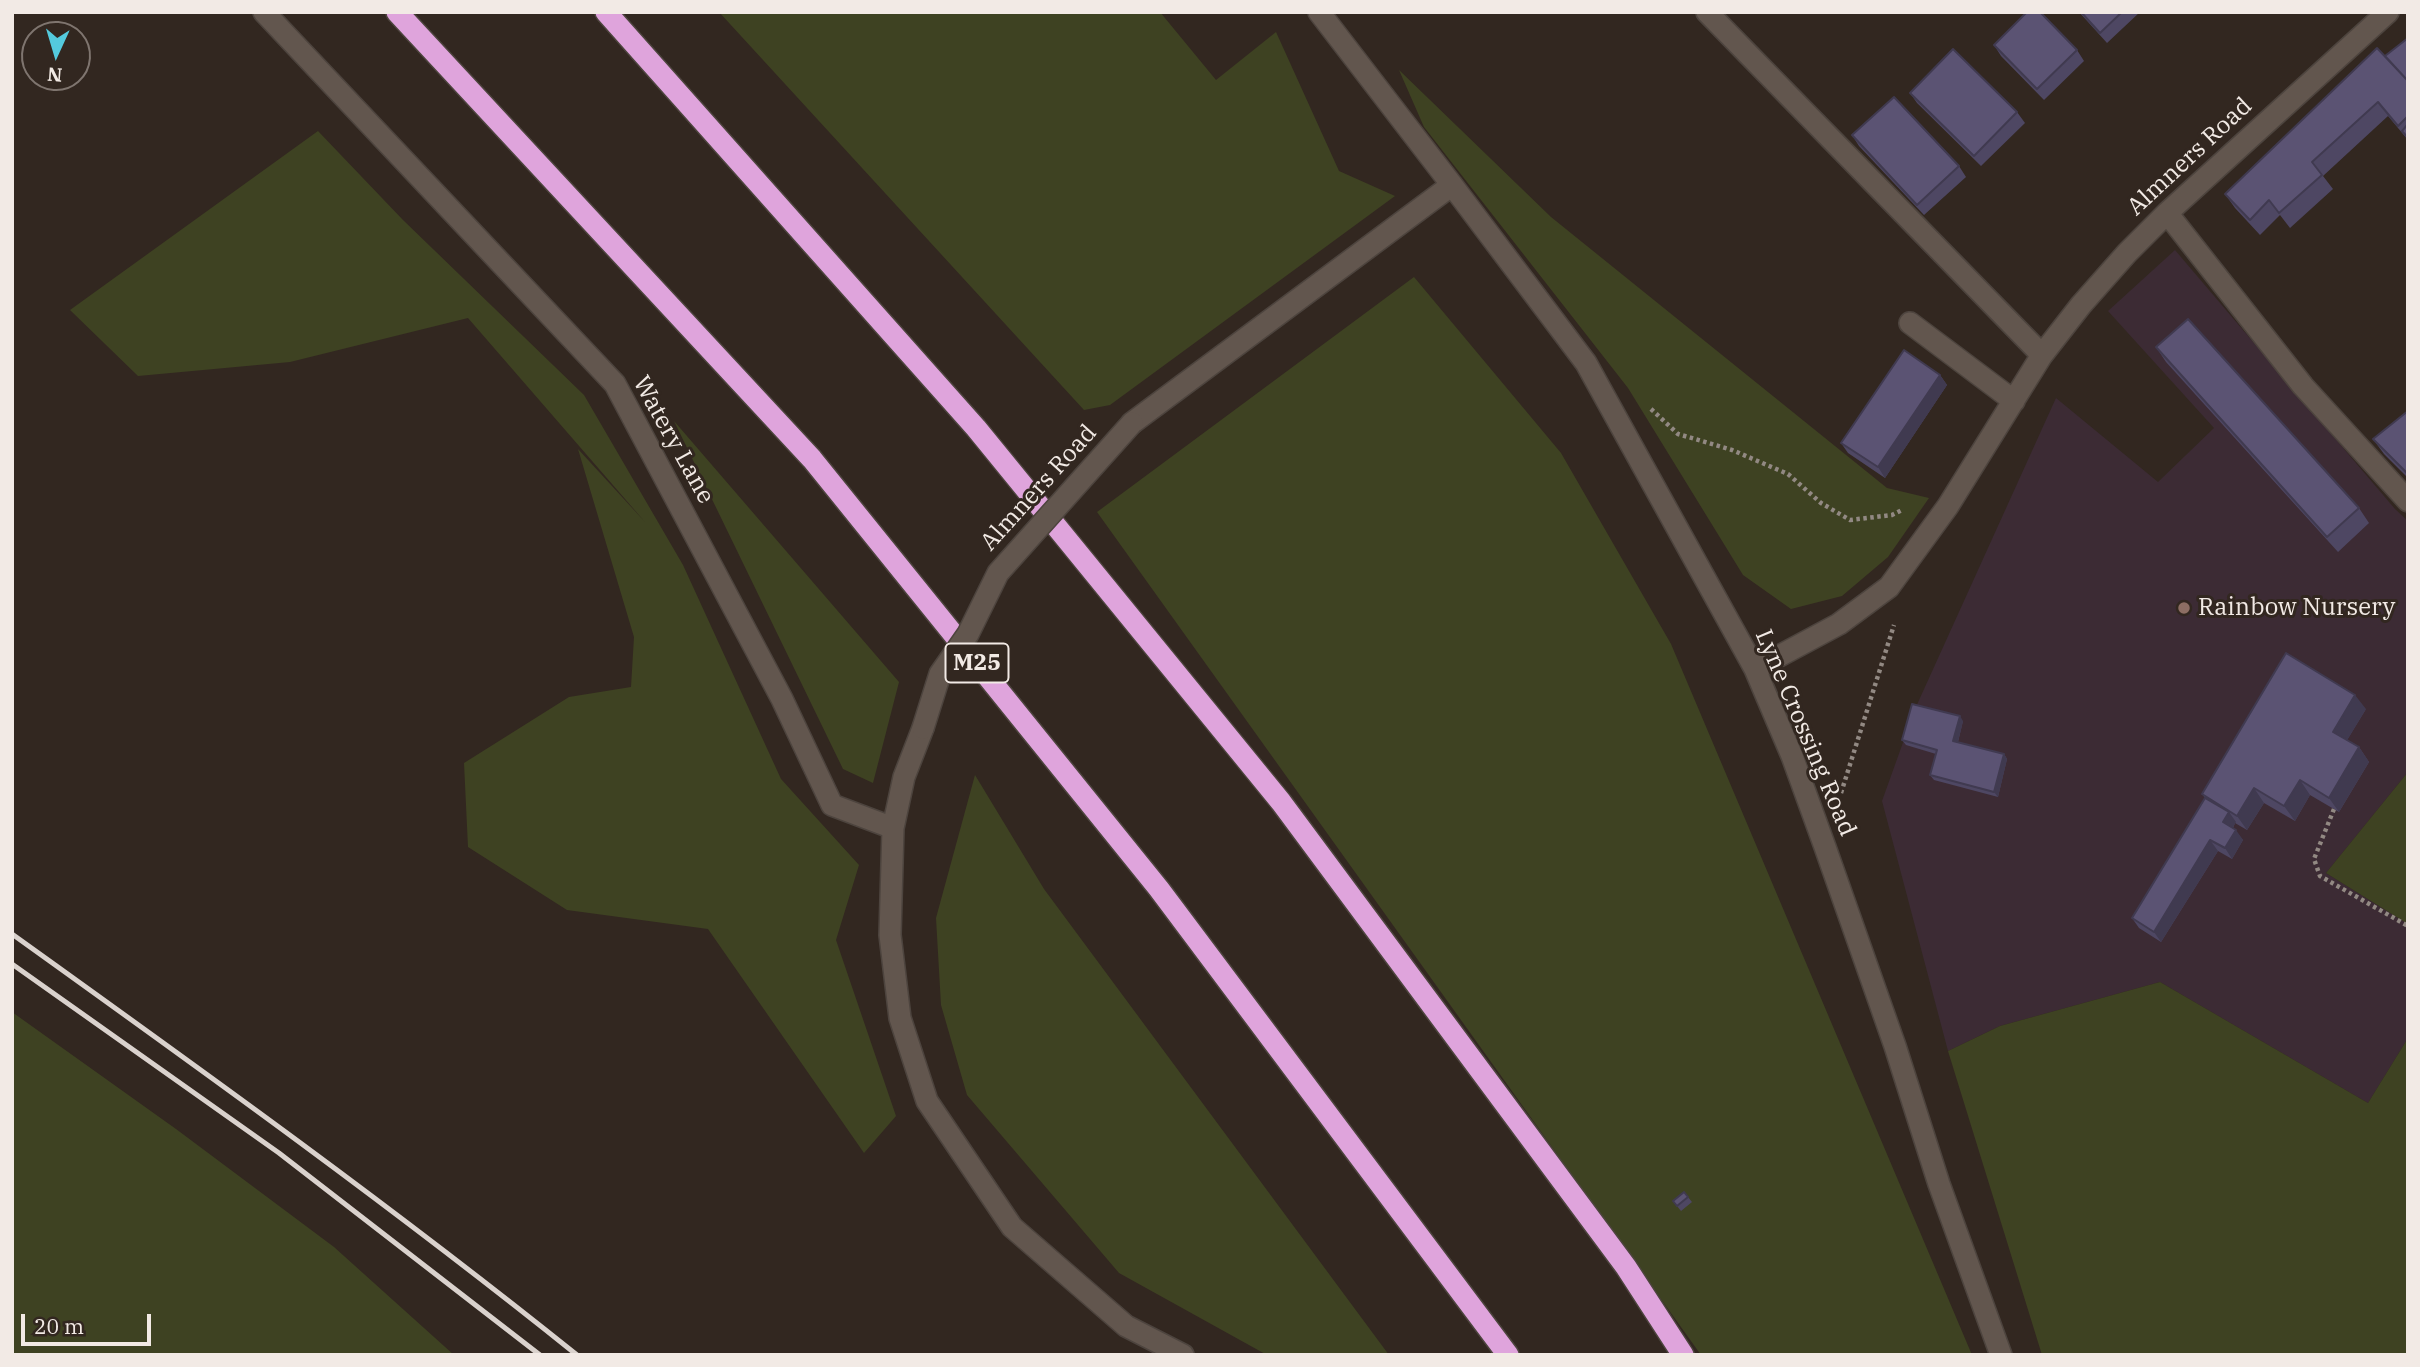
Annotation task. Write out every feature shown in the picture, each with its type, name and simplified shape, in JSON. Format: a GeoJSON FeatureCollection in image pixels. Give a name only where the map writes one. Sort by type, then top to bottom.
{"type":"FeatureCollection","features":[{"type":"Feature","properties":{"kind":"highway","name":"M25"},"geometry":{"type":"LineString","coordinates":[[397,12],[812,459],[1159,889],[1508,1355]]}},
{"type":"Feature","properties":{"kind":"highway"},"geometry":{"type":"LineString","coordinates":[[606,12],[976,428],[1281,802],[1626,1267],[1683,1355]]}},
{"type":"Feature","properties":{"kind":"street","name":"Watery Lane"},"geometry":{"type":"LineString","coordinates":[[264,12],[615,384],[782,699],[832,805],[893,828]]}},
{"type":"Feature","properties":{"kind":"street","name":"Lyne Crossing Road"},"geometry":{"type":"LineString","coordinates":[[1319,12],[1586,363],[1755,669],[1825,847],[1895,1046],[1939,1184],[2001,1355]]}},
{"type":"Feature","properties":{"kind":"street"},"geometry":{"type":"LineString","coordinates":[[1707,12],[2042,355]]}},
{"type":"Feature","properties":{"kind":"street","name":"Almners Road"},"geometry":{"type":"LineString","coordinates":[[1755,669],[1839,624],[1889,587],[1948,506],[2042,355],[2127,253],[2167,213],[2388,12]]}},
{"type":"Feature","properties":{"kind":"street","name":"Almners Road"},"geometry":{"type":"LineString","coordinates":[[1183,1355],[1126,1326],[1012,1227],[927,1101],[900,1018],[890,935],[893,828],[904,777],[940,674],[968,634],[998,573],[1132,423],[1452,185]]}},
{"type":"Feature","properties":{"kind":"street"},"geometry":{"type":"LineString","coordinates":[[2167,213],[2304,386],[2408,501]]}},
{"type":"Feature","properties":{"kind":"street"},"geometry":{"type":"LineString","coordinates":[[1910,323],[2014,401]]}},
{"type":"Feature","properties":{"kind":"path"},"geometry":{"type":"LineString","coordinates":[[1648,407],[1678,434],[1732,450],[1788,474],[1821,503],[1850,520],[1892,515],[1929,498],[1948,506]]}},
{"type":"Feature","properties":{"kind":"path"},"geometry":{"type":"LineString","coordinates":[[1841,795],[1901,602],[1889,587]]}},
{"type":"Feature","properties":{"kind":"path"},"geometry":{"type":"LineString","coordinates":[[2334,809],[2314,859],[2320,876],[2408,926]]}},
{"type":"Feature","properties":{"kind":"shaded area","name":"Rainbow Nursery"},"geometry":{"type":"Polygon","coordinates":[[[2175,250],[2408,521],[2408,772],[2326,873],[2408,924],[2408,1038],[2368,1103],[2160,982],[2000,1026],[1948,1051],[1882,801],[1915,709],[2056,398],[2158,482],[2214,428],[2108,311],[2175,250]]]}},
{"type":"Feature","properties":{"kind":"green space"},"geometry":{"type":"Polygon","coordinates":[[[719,12],[1160,12],[1216,80],[1276,32],[1339,171],[1395,196],[1110,405],[1084,410],[719,12]]]}},
{"type":"Feature","properties":{"kind":"green space"},"geometry":{"type":"Polygon","coordinates":[[[1399,70],[1551,217],[1887,488],[1929,498],[1888,557],[1842,596],[1791,609],[1743,575],[1628,388],[1424,127],[1399,70]]]}},
{"type":"Feature","properties":{"kind":"green space"},"geometry":{"type":"Polygon","coordinates":[[[318,131],[403,220],[584,395],[683,565],[781,779],[859,865],[836,940],[896,1116],[864,1153],[708,929],[567,910],[468,847],[464,763],[569,697],[631,687],[634,637],[578,449],[645,522],[468,318],[290,362],[138,376],[70,310],[318,131]]]}},
{"type":"Feature","properties":{"kind":"green space"},"geometry":{"type":"Polygon","coordinates":[[[1414,277],[1561,453],[1671,644],[1972,1355],[1701,1355],[1097,512],[1414,277]]]}},
{"type":"Feature","properties":{"kind":"green space"},"geometry":{"type":"Polygon","coordinates":[[[674,421],[899,682],[873,783],[843,769],[674,421]]]}},
{"type":"Feature","properties":{"kind":"green space"},"geometry":{"type":"Polygon","coordinates":[[[2408,772],[2408,924],[2326,873],[2408,772]]]}},
{"type":"Feature","properties":{"kind":"green space"},"geometry":{"type":"Polygon","coordinates":[[[975,775],[1044,889],[1389,1355],[1267,1355],[1119,1273],[967,1095],[941,1005],[936,918],[975,775]]]}},
{"type":"Feature","properties":{"kind":"green space"},"geometry":{"type":"Polygon","coordinates":[[[2160,982],[2368,1103],[2408,1038],[2408,1355],[2042,1355],[1948,1051],[2000,1026],[2160,982]]]}},
{"type":"Feature","properties":{"kind":"green space"},"geometry":{"type":"Polygon","coordinates":[[[12,1012],[176,1129],[334,1247],[454,1355],[12,1355],[12,1012]]]}},
{"type":"Feature","properties":{"kind":"building"},"geometry":{"type":"Polygon","coordinates":[[[2027,12],[2040,12],[2077,50],[2037,89],[1994,45],[2027,12]]]}},
{"type":"Feature","properties":{"kind":"building"},"geometry":{"type":"Polygon","coordinates":[[[2081,12],[2122,12],[2100,33],[2081,12]]]}},
{"type":"Feature","properties":{"kind":"building"},"geometry":{"type":"Polygon","coordinates":[[[2408,38],[2408,81],[2385,56],[2408,38]]]}},
{"type":"Feature","properties":{"kind":"building"},"geometry":{"type":"Polygon","coordinates":[[[2377,48],[2408,81],[2408,116],[2398,126],[2378,102],[2312,162],[2322,175],[2279,213],[2269,200],[2250,220],[2225,194],[2377,48]]]}},
{"type":"Feature","properties":{"kind":"building"},"geometry":{"type":"Polygon","coordinates":[[[1953,49],[2017,112],[1974,156],[1910,93],[1953,49]]]}},
{"type":"Feature","properties":{"kind":"building"},"geometry":{"type":"Polygon","coordinates":[[[1894,97],[1959,166],[1917,205],[1852,135],[1894,97]]]}},
{"type":"Feature","properties":{"kind":"building"},"geometry":{"type":"Polygon","coordinates":[[[2408,124],[2408,138],[2402,131],[2408,124]]]}},
{"type":"Feature","properties":{"kind":"building"},"geometry":{"type":"Polygon","coordinates":[[[2188,319],[2359,508],[2327,537],[2156,347],[2188,319]]]}},
{"type":"Feature","properties":{"kind":"building"},"geometry":{"type":"Polygon","coordinates":[[[1904,350],[1940,375],[1878,467],[1841,443],[1904,350]]]}},
{"type":"Feature","properties":{"kind":"building"},"geometry":{"type":"Polygon","coordinates":[[[2408,411],[2408,474],[2373,439],[2408,411]]]}},
{"type":"Feature","properties":{"kind":"building"},"geometry":{"type":"Polygon","coordinates":[[[2286,653],[2355,695],[2333,732],[2359,747],[2329,798],[2300,780],[2284,806],[2254,788],[2237,816],[2202,794],[2286,653]]]}},
{"type":"Feature","properties":{"kind":"building"},"geometry":{"type":"Polygon","coordinates":[[[1912,704],[1960,716],[1953,741],[2004,754],[1994,792],[1930,775],[1937,750],[1902,740],[1912,704]]]}},
{"type":"Feature","properties":{"kind":"building"},"geometry":{"type":"Polygon","coordinates":[[[2205,798],[2229,812],[2223,822],[2236,830],[2225,848],[2210,840],[2154,932],[2132,918],[2205,798]]]}},
{"type":"Feature","properties":{"kind":"building"},"geometry":{"type":"Polygon","coordinates":[[[1684,1192],[1688,1197],[1677,1206],[1673,1201],[1684,1192]]]}},
{"type":"Feature","properties":{"kind":"railway"},"geometry":{"type":"LineString","coordinates":[[12,934],[368,1193],[577,1355]]}},
{"type":"Feature","properties":{"kind":"railway"},"geometry":{"type":"LineString","coordinates":[[12,964],[279,1153],[540,1355]]}},
{"type":"Feature","properties":{"kind":"place","name":"Rainbow Nursery"},"geometry":{"type":"Point","coordinates":[2184,608]}}]}
